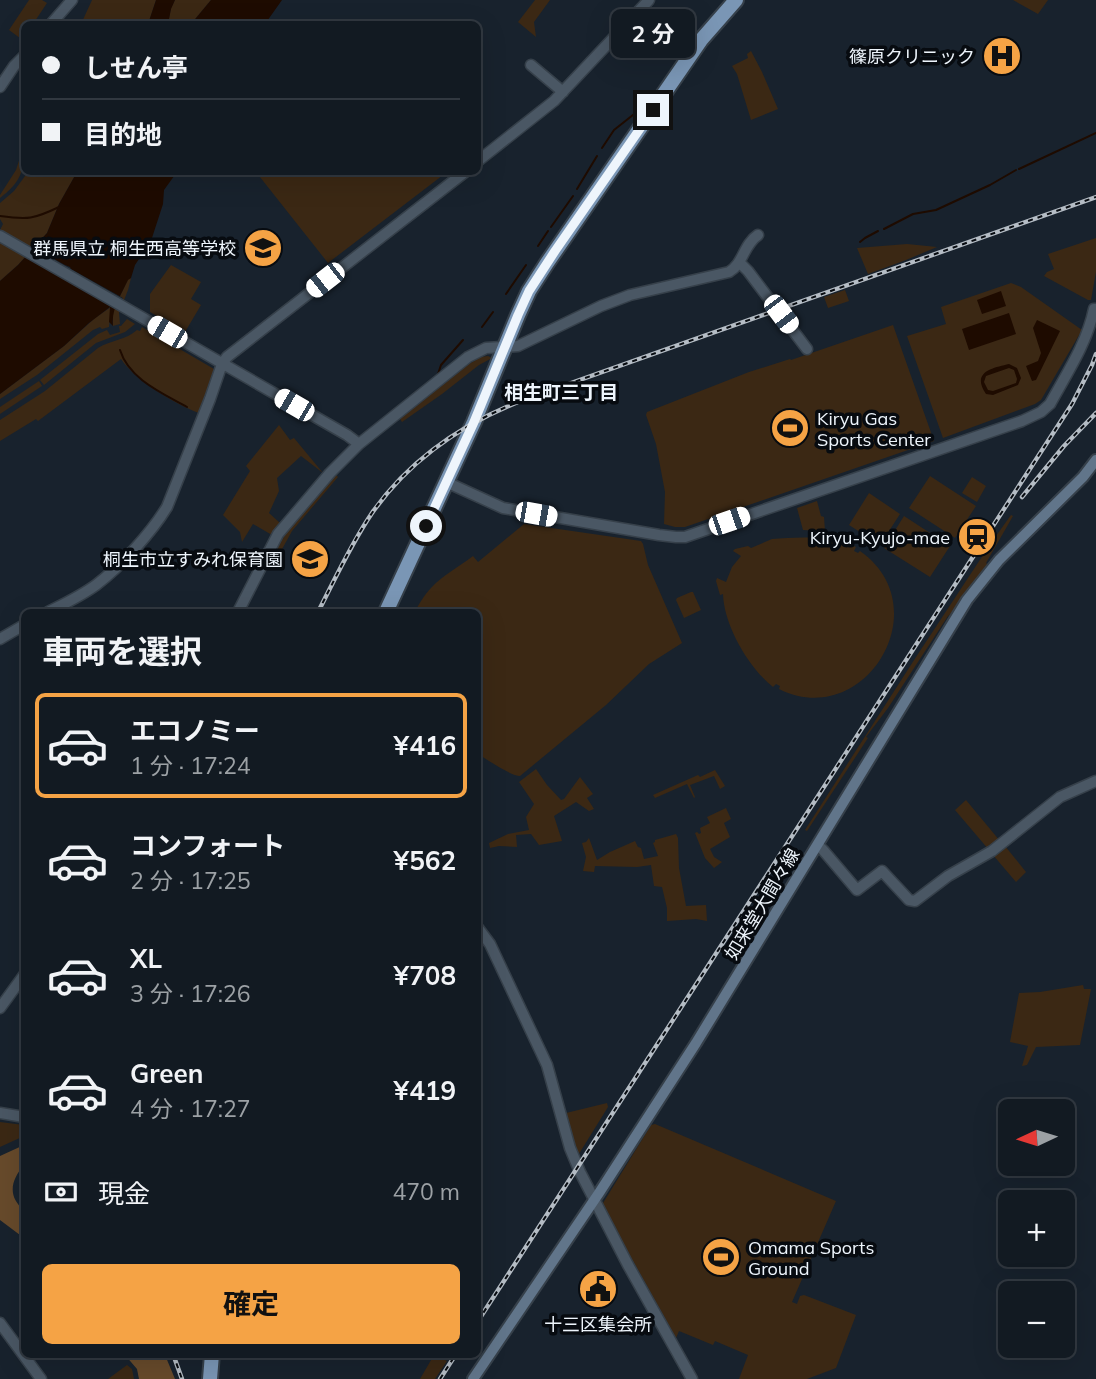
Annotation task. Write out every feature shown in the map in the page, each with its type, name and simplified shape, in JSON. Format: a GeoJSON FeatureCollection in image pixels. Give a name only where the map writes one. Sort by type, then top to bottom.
{"type":"FeatureCollection","features":[{"type":"Feature","properties":{"kind":"highway"},"geometry":{"type":"LineString","coordinates":[[388,609],[474,422],[521,308],[542,270],[701,40],[736,0]]}},
{"type":"Feature","properties":{"kind":"highway"},"geometry":{"type":"LineString","coordinates":[[210,1379],[212,1358]]}},
{"type":"Feature","properties":{"kind":"main road","name":"如来堂大間々線"},"geometry":{"type":"LineString","coordinates":[[473,1379],[696,1044],[974,590],[999,560],[1083,477],[1096,460]]}},
{"type":"Feature","properties":{"kind":"street"},"geometry":{"type":"LineString","coordinates":[[54,21],[72,0]]}},
{"type":"Feature","properties":{"kind":"street"},"geometry":{"type":"LineString","coordinates":[[481,159],[544,110],[649,0]]}},
{"type":"Feature","properties":{"kind":"street"},"geometry":{"type":"LineString","coordinates":[[0,87],[21,59]]}},
{"type":"Feature","properties":{"kind":"street"},"geometry":{"type":"LineString","coordinates":[[531,65],[563,92]]}},
{"type":"Feature","properties":{"kind":"street"},"geometry":{"type":"LineString","coordinates":[[53,609],[99,583],[160,518],[167,507],[222,364],[229,355],[461,175]]}},
{"type":"Feature","properties":{"kind":"street"},"geometry":{"type":"LineString","coordinates":[[240,609],[282,528],[334,468],[359,444],[468,357],[486,348],[518,346],[611,302],[640,292],[734,270],[748,244],[758,235]]}},
{"type":"Feature","properties":{"kind":"street"},"geometry":{"type":"LineString","coordinates":[[0,236],[359,444]]}},
{"type":"Feature","properties":{"kind":"street"},"geometry":{"type":"LineString","coordinates":[[739,262],[807,349]]}},
{"type":"Feature","properties":{"kind":"street"},"geometry":{"type":"LineString","coordinates":[[446,482],[503,508],[659,535],[685,537],[1022,421],[1041,412],[1050,404],[1078,352],[1096,309]]}},
{"type":"Feature","properties":{"kind":"street"},"geometry":{"type":"LineString","coordinates":[[0,639],[21,627]]}},
{"type":"Feature","properties":{"kind":"street"},"geometry":{"type":"LineString","coordinates":[[818,845],[857,890],[882,871],[909,900],[915,901],[948,876],[992,851],[1059,797],[1096,781]]}},
{"type":"Feature","properties":{"kind":"street"},"geometry":{"type":"LineString","coordinates":[[481,932],[490,944],[544,1057],[573,1159],[692,1379]]}},
{"type":"Feature","properties":{"kind":"street"},"geometry":{"type":"LineString","coordinates":[[0,1008],[21,979]]}},
{"type":"Feature","properties":{"kind":"street"},"geometry":{"type":"LineString","coordinates":[[0,1113],[21,1116]]}},
{"type":"Feature","properties":{"kind":"street"},"geometry":{"type":"LineString","coordinates":[[0,1323],[21,1352]]}},
{"type":"Feature","properties":{"kind":"street"},"geometry":{"type":"LineString","coordinates":[[26,1358],[41,1379]]}},
{"type":"Feature","properties":{"kind":"shaded area"},"geometry":{"type":"Polygon","coordinates":[[[29,0],[42,0],[47,3],[35,21],[21,21],[21,39],[9,30],[29,0]]]}},
{"type":"Feature","properties":{"kind":"shaded area"},"geometry":{"type":"Polygon","coordinates":[[[92,0],[156,0],[149,21],[82,21],[92,0]]]}},
{"type":"Feature","properties":{"kind":"shaded area"},"geometry":{"type":"Polygon","coordinates":[[[156,0],[175,0],[169,21],[149,21],[156,0]]]}},
{"type":"Feature","properties":{"kind":"shaded area"},"geometry":{"type":"Polygon","coordinates":[[[175,0],[211,0],[194,21],[169,21],[175,0]]]}},
{"type":"Feature","properties":{"kind":"shaded area"},"geometry":{"type":"Polygon","coordinates":[[[211,0],[282,0],[267,21],[194,21],[211,0]]]}},
{"type":"Feature","properties":{"kind":"shaded area"},"geometry":{"type":"Polygon","coordinates":[[[535,0],[550,0],[534,22],[536,37],[518,22],[535,0]]]}},
{"type":"Feature","properties":{"kind":"shaded area"},"geometry":{"type":"Polygon","coordinates":[[[1013,0],[1048,0],[1038,14],[1013,0]]]}},
{"type":"Feature","properties":{"kind":"shaded area"},"geometry":{"type":"Polygon","coordinates":[[[751,51],[778,109],[751,120],[732,66],[748,58],[747,54],[751,51]]]}},
{"type":"Feature","properties":{"kind":"shaded area"},"geometry":{"type":"Polygon","coordinates":[[[21,154],[20,175],[0,198],[0,195],[16,170],[21,154]]]}},
{"type":"Feature","properties":{"kind":"shaded area"},"geometry":{"type":"Polygon","coordinates":[[[26,175],[75,175],[47,233],[0,281],[0,230],[3,224],[0,219],[0,203],[14,191],[26,175]]]}},
{"type":"Feature","properties":{"kind":"shaded area"},"geometry":{"type":"Polygon","coordinates":[[[75,175],[175,175],[164,190],[163,204],[151,241],[135,265],[117,302],[113,326],[109,322],[110,307],[0,394],[0,281],[47,233],[75,175]]]}},
{"type":"Feature","properties":{"kind":"shaded area"},"geometry":{"type":"Polygon","coordinates":[[[258,175],[443,175],[328,263],[258,175]]]}},
{"type":"Feature","properties":{"kind":"shaded area"},"geometry":{"type":"Polygon","coordinates":[[[1096,238],[1096,272],[1091,300],[1044,276],[1054,269],[1048,254],[1096,238]]]}},
{"type":"Feature","properties":{"kind":"shaded area"},"geometry":{"type":"Polygon","coordinates":[[[907,244],[937,247],[868,274],[857,248],[907,244]]]}},
{"type":"Feature","properties":{"kind":"shaded area"},"geometry":{"type":"Polygon","coordinates":[[[171,265],[201,282],[191,299],[201,305],[185,332],[150,312],[150,294],[171,265]]]}},
{"type":"Feature","properties":{"kind":"shaded area"},"geometry":{"type":"Polygon","coordinates":[[[131,278],[119,313],[120,324],[113,326],[113,311],[128,279],[131,278]]]}},
{"type":"Feature","properties":{"kind":"shaded area"},"geometry":{"type":"Polygon","coordinates":[[[1011,283],[1021,287],[1082,330],[1041,400],[943,438],[907,336],[946,324],[941,307],[1011,283]]]}},
{"type":"Feature","properties":{"kind":"shaded area"},"geometry":{"type":"Polygon","coordinates":[[[845,290],[849,301],[828,308],[824,297],[845,290]]]}},
{"type":"Feature","properties":{"kind":"shaded area"},"geometry":{"type":"Polygon","coordinates":[[[1001,291],[1006,306],[982,314],[977,300],[1001,291]]]}},
{"type":"Feature","properties":{"kind":"shaded area"},"geometry":{"type":"Polygon","coordinates":[[[111,307],[109,327],[93,330],[37,375],[0,399],[0,394],[111,307]]]}},
{"type":"Feature","properties":{"kind":"shaded area"},"geometry":{"type":"Polygon","coordinates":[[[1009,313],[1016,334],[969,350],[962,329],[1009,313]]]}},
{"type":"Feature","properties":{"kind":"shaded area"},"geometry":{"type":"Polygon","coordinates":[[[127,319],[135,324],[125,332],[96,343],[44,385],[40,380],[98,334],[107,330],[110,335],[120,332],[119,326],[127,319]]]}},
{"type":"Feature","properties":{"kind":"shaded area"},"geometry":{"type":"Polygon","coordinates":[[[1037,320],[1060,331],[1036,380],[1032,381],[1026,366],[1038,361],[1041,353],[1033,328],[1037,320]]]}},
{"type":"Feature","properties":{"kind":"shaded area","name":"Kiryu Gas Sports Center"},"geometry":{"type":"Polygon","coordinates":[[[893,325],[934,441],[685,527],[664,524],[665,492],[647,412],[749,372],[893,325]]]}},
{"type":"Feature","properties":{"kind":"shaded area"},"geometry":{"type":"Polygon","coordinates":[[[142,327],[214,369],[199,413],[156,390],[121,359],[38,421],[36,419],[0,441],[0,420],[45,391],[98,348],[140,331],[142,327]]]}},
{"type":"Feature","properties":{"kind":"shaded area"},"geometry":{"type":"Polygon","coordinates":[[[488,356],[492,358],[402,422],[400,419],[469,364],[488,356]]]}},
{"type":"Feature","properties":{"kind":"shaded area"},"geometry":{"type":"Polygon","coordinates":[[[1009,364],[1017,368],[1021,378],[1018,385],[993,395],[986,394],[982,387],[982,376],[990,369],[1009,364]],[[1009,368],[986,376],[984,382],[988,390],[993,391],[1016,383],[1014,370],[1009,368]]]}},
{"type":"Feature","properties":{"kind":"shaded area"},"geometry":{"type":"Polygon","coordinates":[[[39,381],[42,386],[0,414],[0,407],[39,381]]]}},
{"type":"Feature","properties":{"kind":"shaded area"},"geometry":{"type":"Polygon","coordinates":[[[279,425],[290,440],[294,438],[323,473],[301,456],[277,478],[279,491],[269,513],[280,523],[272,535],[253,524],[242,542],[240,532],[223,515],[250,471],[246,466],[279,425]]]}},
{"type":"Feature","properties":{"kind":"shaded area"},"geometry":{"type":"Polygon","coordinates":[[[336,475],[338,477],[292,531],[281,551],[276,550],[288,530],[336,475]]]}},
{"type":"Feature","properties":{"kind":"shaded area"},"geometry":{"type":"Polygon","coordinates":[[[930,476],[976,506],[955,538],[909,508],[930,476]]]}},
{"type":"Feature","properties":{"kind":"shaded area"},"geometry":{"type":"Polygon","coordinates":[[[972,477],[986,486],[977,502],[962,493],[972,477]]]}},
{"type":"Feature","properties":{"kind":"shaded area"},"geometry":{"type":"Polygon","coordinates":[[[869,493],[900,514],[880,545],[849,525],[869,493]]]}},
{"type":"Feature","properties":{"kind":"shaded area"},"geometry":{"type":"Polygon","coordinates":[[[817,501],[821,516],[824,517],[825,531],[803,530],[797,508],[817,501]]]}},
{"type":"Feature","properties":{"kind":"shaded area"},"geometry":{"type":"Polygon","coordinates":[[[1011,515],[1013,516],[986,563],[989,566],[948,616],[866,737],[868,738],[807,831],[805,830],[916,657],[1011,515]]]}},
{"type":"Feature","properties":{"kind":"shaded area"},"geometry":{"type":"Polygon","coordinates":[[[904,516],[950,546],[930,577],[884,548],[904,516]]]}},
{"type":"Feature","properties":{"kind":"shaded area"},"geometry":{"type":"Polygon","coordinates":[[[524,524],[641,541],[648,565],[682,643],[649,664],[606,705],[520,776],[505,771],[481,756],[481,609],[416,609],[426,593],[441,579],[473,556],[478,562],[524,524]]]}},
{"type":"Feature","properties":{"kind":"shaded area"},"geometry":{"type":"Polygon","coordinates":[[[815,538],[847,543],[856,547],[854,551],[860,551],[883,575],[893,602],[892,631],[882,657],[864,679],[839,693],[810,698],[779,689],[780,686],[776,684],[773,687],[747,658],[733,632],[717,578],[726,582],[732,567],[741,556],[733,551],[735,549],[748,546],[751,548],[772,539],[815,538]]]}},
{"type":"Feature","properties":{"kind":"shaded area"},"geometry":{"type":"Polygon","coordinates":[[[691,592],[701,610],[684,618],[676,600],[691,592]]]}},
{"type":"Feature","properties":{"kind":"shaded area"},"geometry":{"type":"Polygon","coordinates":[[[536,769],[561,800],[580,777],[593,794],[587,798],[594,809],[589,811],[576,802],[554,816],[562,841],[539,845],[531,834],[516,835],[517,847],[490,848],[489,843],[508,834],[529,830],[526,817],[534,804],[519,782],[536,769]]]}},
{"type":"Feature","properties":{"kind":"shaded area"},"geometry":{"type":"Polygon","coordinates":[[[715,770],[725,786],[720,789],[714,776],[690,785],[694,798],[687,784],[655,798],[653,795],[698,775],[700,777],[715,770]]]}},
{"type":"Feature","properties":{"kind":"shaded area"},"geometry":{"type":"Polygon","coordinates":[[[966,800],[1000,841],[989,850],[955,810],[966,800]]]}},
{"type":"Feature","properties":{"kind":"shaded area"},"geometry":{"type":"Polygon","coordinates":[[[726,808],[731,819],[724,823],[730,837],[710,849],[714,857],[722,862],[714,868],[705,858],[695,833],[701,833],[700,828],[710,823],[707,817],[726,808]]]}},
{"type":"Feature","properties":{"kind":"shaded area"},"geometry":{"type":"Polygon","coordinates":[[[676,834],[686,906],[706,905],[707,921],[667,921],[662,887],[654,886],[651,865],[595,866],[594,872],[583,871],[586,857],[582,843],[589,838],[597,860],[635,841],[641,848],[644,859],[658,856],[653,843],[655,840],[676,834]]]}},
{"type":"Feature","properties":{"kind":"shaded area"},"geometry":{"type":"Polygon","coordinates":[[[1005,846],[1026,872],[1016,882],[993,855],[1005,846]]]}},
{"type":"Feature","properties":{"kind":"shaded area"},"geometry":{"type":"Polygon","coordinates":[[[1083,985],[1084,989],[1091,989],[1080,1045],[1036,1047],[1027,1065],[1022,1066],[1028,1046],[1010,1042],[1019,993],[1083,985]]]}},
{"type":"Feature","properties":{"kind":"shaded area"},"geometry":{"type":"Polygon","coordinates":[[[607,1103],[608,1107],[577,1157],[566,1113],[607,1103]]]}},
{"type":"Feature","properties":{"kind":"shaded area"},"geometry":{"type":"Polygon","coordinates":[[[0,1122],[21,1125],[21,1137],[0,1147],[0,1122]]]}},
{"type":"Feature","properties":{"kind":"shaded area","name":"Omama Sports Ground"},"geometry":{"type":"Polygon","coordinates":[[[655,1124],[836,1201],[792,1302],[797,1304],[800,1296],[804,1295],[856,1315],[836,1368],[807,1379],[739,1379],[748,1355],[715,1341],[713,1345],[679,1331],[676,1338],[603,1203],[651,1125],[655,1124]]]}},
{"type":"Feature","properties":{"kind":"shaded area"},"geometry":{"type":"Polygon","coordinates":[[[21,1146],[21,1169],[14,1182],[13,1194],[21,1207],[21,1236],[0,1220],[0,1156],[21,1146]]]}},
{"type":"Feature","properties":{"kind":"shaded area"},"geometry":{"type":"Polygon","coordinates":[[[128,1358],[166,1358],[175,1379],[139,1379],[137,1369],[128,1358]]]}},
{"type":"Feature","properties":{"kind":"shaded area"},"geometry":{"type":"Polygon","coordinates":[[[432,1358],[447,1361],[435,1379],[420,1379],[432,1358]]]}},
{"type":"Feature","properties":{"kind":"shaded area"},"geometry":{"type":"Polygon","coordinates":[[[127,1365],[132,1369],[134,1379],[108,1379],[127,1365]]]}},
{"type":"Feature","properties":{"kind":"pier"},"geometry":{"type":"Polygon","coordinates":[[[31,246],[123,298],[117,309],[23,255],[31,246]]]}},
{"type":"Feature","properties":{"kind":"waterway"},"geometry":{"type":"LineString","coordinates":[[602,148],[614,130],[643,107]]}},
{"type":"Feature","properties":{"kind":"waterway"},"geometry":{"type":"LineString","coordinates":[[1019,169],[1096,133]]}},
{"type":"Feature","properties":{"kind":"waterway"},"geometry":{"type":"LineString","coordinates":[[577,189],[597,156]]}},
{"type":"Feature","properties":{"kind":"waterway"},"geometry":{"type":"LineString","coordinates":[[884,229],[913,214],[936,210],[1016,170]]}},
{"type":"Feature","properties":{"kind":"waterway"},"geometry":{"type":"LineString","coordinates":[[551,227],[573,196]]}},
{"type":"Feature","properties":{"kind":"waterway"},"geometry":{"type":"LineString","coordinates":[[0,216],[31,218],[59,207]]}},
{"type":"Feature","properties":{"kind":"waterway"},"geometry":{"type":"LineString","coordinates":[[538,246],[548,231]]}},
{"type":"Feature","properties":{"kind":"waterway"},"geometry":{"type":"LineString","coordinates":[[860,242],[878,231]]}},
{"type":"Feature","properties":{"kind":"waterway"},"geometry":{"type":"LineString","coordinates":[[506,294],[526,265]]}},
{"type":"Feature","properties":{"kind":"waterway"},"geometry":{"type":"LineString","coordinates":[[482,327],[493,312]]}},
{"type":"Feature","properties":{"kind":"waterway"},"geometry":{"type":"LineString","coordinates":[[438,374],[441,365],[463,340]]}},
{"type":"Feature","properties":{"kind":"waterway"},"geometry":{"type":"LineString","coordinates":[[120,350],[124,360],[139,377],[187,407]]}},
{"type":"Feature","properties":{"kind":"railway"},"geometry":{"type":"LineString","coordinates":[[320,609],[357,537],[387,494],[421,459],[440,444],[482,419],[526,399],[1096,197]]}},
{"type":"Feature","properties":{"kind":"railway"},"geometry":{"type":"LineString","coordinates":[[481,1316],[1072,404],[1096,354]]}},
{"type":"Feature","properties":{"kind":"railway"},"geometry":{"type":"LineString","coordinates":[[1022,497],[1064,446],[1096,413]]}},
{"type":"Feature","properties":{"kind":"railway"},"geometry":{"type":"LineString","coordinates":[[174,1358],[182,1379]]}},
{"type":"Feature","properties":{"kind":"railway"},"geometry":{"type":"LineString","coordinates":[[440,1379],[453,1358]]}},
{"type":"Feature","properties":{"kind":"place","name":"篠原クリニック"},"geometry":{"type":"Point","coordinates":[1002,56]}},
{"type":"Feature","properties":{"kind":"place","name":"群馬県立 桐生西高等学校"},"geometry":{"type":"Point","coordinates":[263,248]}},
{"type":"Feature","properties":{"kind":"place","name":"Kiryu Gas Sports Center"},"geometry":{"type":"Point","coordinates":[790,428]}},
{"type":"Feature","properties":{"kind":"place","name":"Kiryu-Kyujo-mae"},"geometry":{"type":"Point","coordinates":[977,537]}},
{"type":"Feature","properties":{"kind":"place","name":"桐生市立すみれ保育園"},"geometry":{"type":"Point","coordinates":[310,559]}},
{"type":"Feature","properties":{"kind":"place","name":"Omama Sports Ground"},"geometry":{"type":"Point","coordinates":[721,1257]}},
{"type":"Feature","properties":{"kind":"place","name":"十三区集会所"},"geometry":{"type":"Point","coordinates":[598,1289]}},
{"type":"Feature","properties":{"kind":"district","name":"相生町三丁目"},"geometry":{"type":"Point","coordinates":[561,392]}},
{"type":"Feature","properties":{"kind":"route"},"geometry":{"type":"LineString","coordinates":[[426,526],[474,422],[529,291],[653,110]]}}]}
